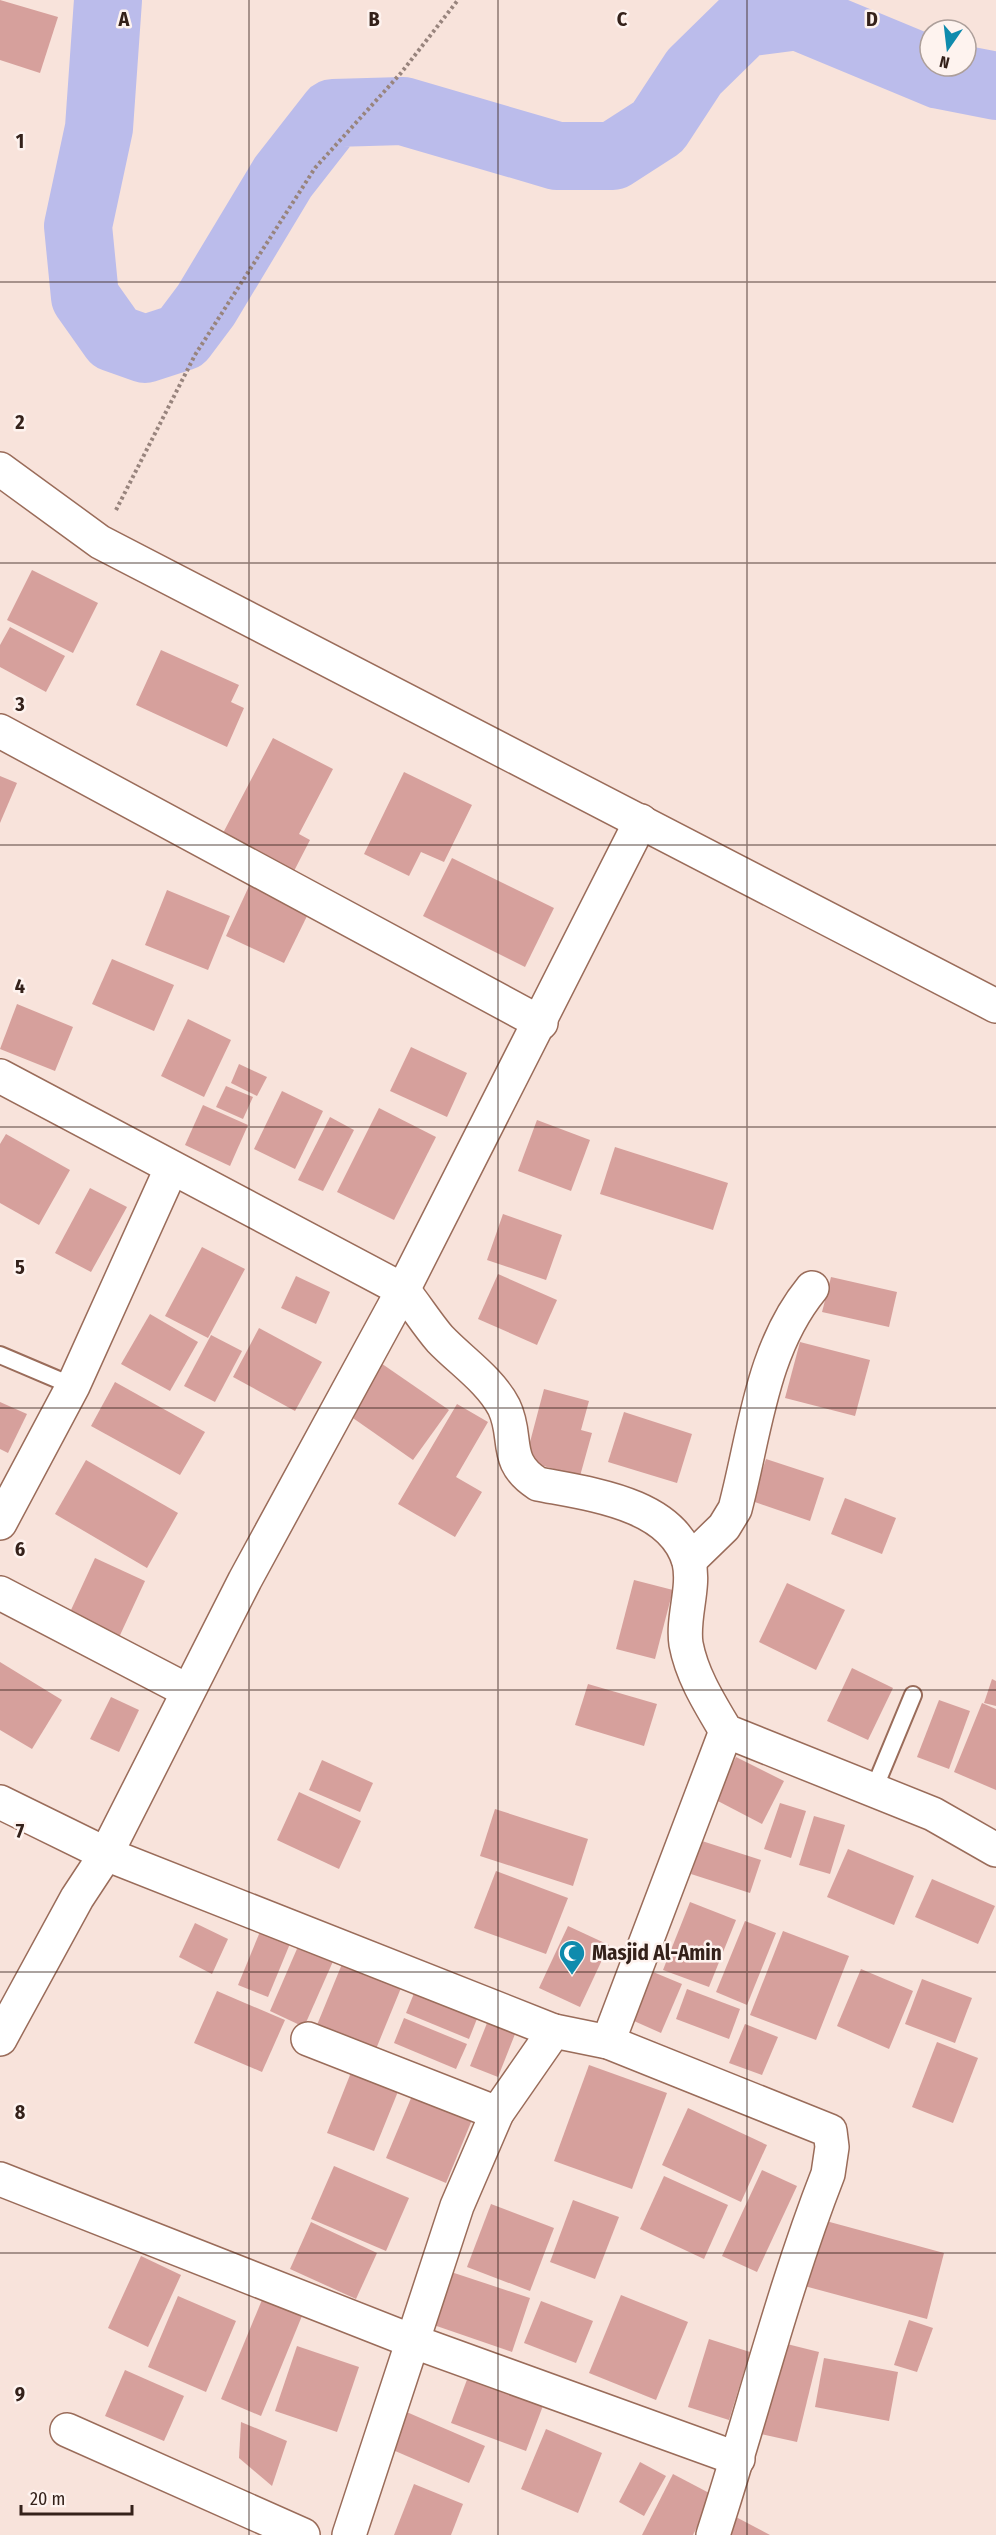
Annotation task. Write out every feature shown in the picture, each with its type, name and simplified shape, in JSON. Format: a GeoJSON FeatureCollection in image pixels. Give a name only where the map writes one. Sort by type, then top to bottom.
{"type":"FeatureCollection","features":[{"type":"Feature","properties":{"kind":"street"},"geometry":{"type":"LineString","coordinates":[[0,470],[99,542],[996,1006]]}},
{"type":"Feature","properties":{"kind":"street"},"geometry":{"type":"LineString","coordinates":[[0,731],[540,1023]]}},
{"type":"Feature","properties":{"kind":"street"},"geometry":{"type":"LineString","coordinates":[[0,2039],[76,1898],[106,1854],[245,1580],[403,1290],[540,1023],[640,821]]}},
{"type":"Feature","properties":{"kind":"street"},"geometry":{"type":"LineString","coordinates":[[0,1076],[171,1169],[403,1290],[439,1338],[494,1392],[504,1408],[509,1424],[512,1450],[525,1475],[538,1484],[639,1508],[669,1526],[688,1562],[686,1642],[691,1665],[726,1731],[874,1788],[933,1814],[996,1850]]}},
{"type":"Feature","properties":{"kind":"street"},"geometry":{"type":"LineString","coordinates":[[0,1523],[73,1386],[171,1169]]}},
{"type":"Feature","properties":{"kind":"street"},"geometry":{"type":"LineString","coordinates":[[688,1562],[724,1527],[735,1509],[769,1362],[798,1305],[812,1288]]}},
{"type":"Feature","properties":{"kind":"street"},"geometry":{"type":"LineString","coordinates":[[0,1593],[188,1691]]}},
{"type":"Feature","properties":{"kind":"street"},"geometry":{"type":"LineString","coordinates":[[608,2042],[726,1731]]}},
{"type":"Feature","properties":{"kind":"street"},"geometry":{"type":"LineString","coordinates":[[0,1802],[106,1854],[554,2031],[608,2042],[830,2131],[832,2147],[828,2174],[774,2329],[738,2459],[713,2535]]}},
{"type":"Feature","properties":{"kind":"street"},"geometry":{"type":"LineString","coordinates":[[349,2535],[457,2206],[497,2113],[554,2031]]}},
{"type":"Feature","properties":{"kind":"street"},"geometry":{"type":"LineString","coordinates":[[308,2039],[497,2113]]}},
{"type":"Feature","properties":{"kind":"street"},"geometry":{"type":"LineString","coordinates":[[0,2179],[412,2341],[738,2459]]}},
{"type":"Feature","properties":{"kind":"street"},"geometry":{"type":"LineString","coordinates":[[67,2430],[303,2535]]}},
{"type":"Feature","properties":{"kind":"lane"},"geometry":{"type":"LineString","coordinates":[[0,1355],[73,1386]]}},
{"type":"Feature","properties":{"kind":"lane"},"geometry":{"type":"LineString","coordinates":[[874,1788],[913,1695]]}},
{"type":"Feature","properties":{"kind":"path"},"geometry":{"type":"LineString","coordinates":[[99,542],[195,355],[315,168],[401,73],[458,0]]}},
{"type":"Feature","properties":{"kind":"building"},"geometry":{"type":"Polygon","coordinates":[[[0,0],[58,17],[40,73],[0,60],[0,0]]]}},
{"type":"Feature","properties":{"kind":"building"},"geometry":{"type":"Polygon","coordinates":[[[32,570],[98,603],[73,653],[7,620],[32,570]]]}},
{"type":"Feature","properties":{"kind":"building"},"geometry":{"type":"Polygon","coordinates":[[[10,627],[65,656],[46,692],[0,667],[0,645],[10,627]]]}},
{"type":"Feature","properties":{"kind":"building"},"geometry":{"type":"Polygon","coordinates":[[[161,650],[239,685],[231,702],[244,708],[227,747],[136,705],[161,650]]]}},
{"type":"Feature","properties":{"kind":"building"},"geometry":{"type":"Polygon","coordinates":[[[273,738],[333,769],[299,834],[310,840],[294,871],[223,833],[273,738]]]}},
{"type":"Feature","properties":{"kind":"building"},"geometry":{"type":"Polygon","coordinates":[[[404,772],[472,805],[444,862],[421,852],[409,876],[364,854],[404,772]]]}},
{"type":"Feature","properties":{"kind":"building"},"geometry":{"type":"Polygon","coordinates":[[[0,776],[17,783],[0,823],[0,776]]]}},
{"type":"Feature","properties":{"kind":"building"},"geometry":{"type":"Polygon","coordinates":[[[452,858],[554,908],[525,967],[423,916],[452,858]]]}},
{"type":"Feature","properties":{"kind":"building"},"geometry":{"type":"Polygon","coordinates":[[[250,884],[309,912],[284,963],[226,936],[250,884]]]}},
{"type":"Feature","properties":{"kind":"building"},"geometry":{"type":"Polygon","coordinates":[[[167,890],[230,916],[208,970],[145,945],[167,890]]]}},
{"type":"Feature","properties":{"kind":"building"},"geometry":{"type":"Polygon","coordinates":[[[112,959],[174,985],[154,1031],[92,1004],[112,959]]]}},
{"type":"Feature","properties":{"kind":"building"},"geometry":{"type":"Polygon","coordinates":[[[17,1004],[73,1027],[55,1071],[0,1049],[17,1004]]]}},
{"type":"Feature","properties":{"kind":"building"},"geometry":{"type":"Polygon","coordinates":[[[188,1019],[231,1040],[204,1097],[161,1076],[188,1019]]]}},
{"type":"Feature","properties":{"kind":"building"},"geometry":{"type":"Polygon","coordinates":[[[411,1047],[467,1073],[447,1117],[390,1091],[411,1047]]]}},
{"type":"Feature","properties":{"kind":"building"},"geometry":{"type":"Polygon","coordinates":[[[239,1064],[267,1077],[257,1096],[231,1083],[239,1064]]]}},
{"type":"Feature","properties":{"kind":"building"},"geometry":{"type":"Polygon","coordinates":[[[226,1086],[253,1097],[243,1119],[216,1107],[226,1086]]]}},
{"type":"Feature","properties":{"kind":"building"},"geometry":{"type":"Polygon","coordinates":[[[282,1091],[323,1111],[295,1169],[254,1149],[282,1091]]]}},
{"type":"Feature","properties":{"kind":"building"},"geometry":{"type":"Polygon","coordinates":[[[203,1105],[248,1125],[230,1166],[185,1145],[203,1105]]]}},
{"type":"Feature","properties":{"kind":"building"},"geometry":{"type":"Polygon","coordinates":[[[379,1108],[436,1137],[394,1220],[337,1192],[379,1108]]]}},
{"type":"Feature","properties":{"kind":"building"},"geometry":{"type":"Polygon","coordinates":[[[330,1117],[354,1130],[323,1191],[298,1180],[330,1117]]]}},
{"type":"Feature","properties":{"kind":"building"},"geometry":{"type":"Polygon","coordinates":[[[537,1120],[590,1140],[571,1191],[518,1171],[537,1120]]]}},
{"type":"Feature","properties":{"kind":"building"},"geometry":{"type":"Polygon","coordinates":[[[6,1134],[70,1170],[39,1225],[0,1203],[0,1144],[6,1134]]]}},
{"type":"Feature","properties":{"kind":"building"},"geometry":{"type":"Polygon","coordinates":[[[615,1147],[728,1183],[713,1230],[600,1194],[615,1147]]]}},
{"type":"Feature","properties":{"kind":"building"},"geometry":{"type":"Polygon","coordinates":[[[90,1188],[127,1207],[91,1272],[55,1253],[90,1188]]]}},
{"type":"Feature","properties":{"kind":"building"},"geometry":{"type":"Polygon","coordinates":[[[503,1214],[562,1235],[546,1280],[487,1260],[503,1214]]]}},
{"type":"Feature","properties":{"kind":"building"},"geometry":{"type":"Polygon","coordinates":[[[202,1247],[245,1269],[208,1338],[165,1316],[202,1247]]]}},
{"type":"Feature","properties":{"kind":"building"},"geometry":{"type":"Polygon","coordinates":[[[498,1274],[557,1300],[537,1345],[478,1319],[498,1274]]]}},
{"type":"Feature","properties":{"kind":"building"},"geometry":{"type":"Polygon","coordinates":[[[296,1276],[330,1292],[316,1324],[281,1308],[296,1276]]]}},
{"type":"Feature","properties":{"kind":"building"},"geometry":{"type":"Polygon","coordinates":[[[831,1277],[897,1292],[889,1327],[822,1312],[831,1277]]]}},
{"type":"Feature","properties":{"kind":"building"},"geometry":{"type":"Polygon","coordinates":[[[150,1314],[198,1342],[170,1391],[121,1364],[150,1314]]]}},
{"type":"Feature","properties":{"kind":"building"},"geometry":{"type":"Polygon","coordinates":[[[259,1328],[322,1362],[295,1411],[233,1377],[259,1328]]]}},
{"type":"Feature","properties":{"kind":"building"},"geometry":{"type":"Polygon","coordinates":[[[211,1335],[242,1351],[215,1402],[184,1386],[211,1335]]]}},
{"type":"Feature","properties":{"kind":"building"},"geometry":{"type":"Polygon","coordinates":[[[800,1342],[870,1360],[855,1416],[785,1398],[800,1342]]]}},
{"type":"Feature","properties":{"kind":"building"},"geometry":{"type":"Polygon","coordinates":[[[375,1359],[449,1410],[413,1460],[340,1409],[375,1359]]]}},
{"type":"Feature","properties":{"kind":"building"},"geometry":{"type":"Polygon","coordinates":[[[115,1382],[205,1432],[180,1475],[91,1426],[115,1382]]]}},
{"type":"Feature","properties":{"kind":"building"},"geometry":{"type":"Polygon","coordinates":[[[544,1389],[589,1401],[581,1430],[592,1433],[580,1476],[525,1461],[544,1389]]]}},
{"type":"Feature","properties":{"kind":"building"},"geometry":{"type":"Polygon","coordinates":[[[0,1402],[27,1414],[8,1453],[0,1449],[0,1402]]]}},
{"type":"Feature","properties":{"kind":"building"},"geometry":{"type":"Polygon","coordinates":[[[457,1404],[488,1422],[456,1477],[482,1492],[455,1537],[398,1504],[457,1404]]]}},
{"type":"Feature","properties":{"kind":"building"},"geometry":{"type":"Polygon","coordinates":[[[624,1412],[692,1434],[677,1483],[608,1462],[624,1412]]]}},
{"type":"Feature","properties":{"kind":"building"},"geometry":{"type":"Polygon","coordinates":[[[766,1459],[824,1478],[810,1521],[752,1501],[766,1459]]]}},
{"type":"Feature","properties":{"kind":"building"},"geometry":{"type":"Polygon","coordinates":[[[86,1460],[178,1513],[147,1568],[55,1514],[86,1460]]]}},
{"type":"Feature","properties":{"kind":"building"},"geometry":{"type":"Polygon","coordinates":[[[845,1498],[896,1518],[882,1554],[831,1534],[845,1498]]]}},
{"type":"Feature","properties":{"kind":"building"},"geometry":{"type":"Polygon","coordinates":[[[95,1558],[145,1581],[115,1646],[65,1623],[95,1558]]]}},
{"type":"Feature","properties":{"kind":"building"},"geometry":{"type":"Polygon","coordinates":[[[634,1580],[673,1590],[655,1659],[616,1649],[634,1580]]]}},
{"type":"Feature","properties":{"kind":"building"},"geometry":{"type":"Polygon","coordinates":[[[787,1583],[845,1610],[816,1670],[759,1642],[787,1583]]]}},
{"type":"Feature","properties":{"kind":"building"},"geometry":{"type":"Polygon","coordinates":[[[0,1662],[62,1700],[32,1749],[0,1730],[0,1662]]]}},
{"type":"Feature","properties":{"kind":"building"},"geometry":{"type":"Polygon","coordinates":[[[852,1668],[893,1688],[868,1740],[827,1721],[852,1668]]]}},
{"type":"Feature","properties":{"kind":"building"},"geometry":{"type":"Polygon","coordinates":[[[992,1679],[996,1681],[996,1706],[984,1703],[992,1679]]]}},
{"type":"Feature","properties":{"kind":"building"},"geometry":{"type":"Polygon","coordinates":[[[588,1684],[657,1704],[644,1746],[575,1725],[588,1684]]]}},
{"type":"Feature","properties":{"kind":"building"},"geometry":{"type":"Polygon","coordinates":[[[111,1697],[139,1710],[119,1752],[90,1739],[111,1697]]]}},
{"type":"Feature","properties":{"kind":"building"},"geometry":{"type":"Polygon","coordinates":[[[939,1700],[970,1711],[949,1769],[917,1757],[939,1700]]]}},
{"type":"Feature","properties":{"kind":"building"},"geometry":{"type":"Polygon","coordinates":[[[982,1703],[996,1709],[996,1790],[954,1772],[982,1703]]]}},
{"type":"Feature","properties":{"kind":"building"},"geometry":{"type":"Polygon","coordinates":[[[736,1757],[784,1781],[762,1824],[714,1799],[736,1757]]]}},
{"type":"Feature","properties":{"kind":"building"},"geometry":{"type":"Polygon","coordinates":[[[322,1760],[373,1783],[360,1812],[309,1790],[322,1760]]]}},
{"type":"Feature","properties":{"kind":"building"},"geometry":{"type":"Polygon","coordinates":[[[299,1792],[361,1821],[339,1869],[277,1840],[299,1792]]]}},
{"type":"Feature","properties":{"kind":"building"},"geometry":{"type":"Polygon","coordinates":[[[780,1803],[806,1811],[791,1858],[764,1849],[780,1803]]]}},
{"type":"Feature","properties":{"kind":"building"},"geometry":{"type":"Polygon","coordinates":[[[495,1809],[588,1839],[573,1886],[480,1856],[495,1809]]]}},
{"type":"Feature","properties":{"kind":"building"},"geometry":{"type":"Polygon","coordinates":[[[814,1816],[845,1825],[830,1874],[799,1865],[814,1816]]]}},
{"type":"Feature","properties":{"kind":"building"},"geometry":{"type":"Polygon","coordinates":[[[702,1841],[761,1860],[750,1893],[691,1874],[702,1841]]]}},
{"type":"Feature","properties":{"kind":"building"},"geometry":{"type":"Polygon","coordinates":[[[848,1849],[914,1876],[894,1925],[827,1897],[848,1849]]]}},
{"type":"Feature","properties":{"kind":"building"},"geometry":{"type":"Polygon","coordinates":[[[496,1871],[568,1898],[546,1954],[474,1928],[496,1871]]]}},
{"type":"Feature","properties":{"kind":"building"},"geometry":{"type":"Polygon","coordinates":[[[932,1879],[995,1906],[978,1944],[915,1917],[932,1879]]]}},
{"type":"Feature","properties":{"kind":"building"},"geometry":{"type":"Polygon","coordinates":[[[690,1902],[736,1920],[709,1987],[663,1970],[690,1902]]]}},
{"type":"Feature","properties":{"kind":"building"},"geometry":{"type":"Polygon","coordinates":[[[745,1921],[776,1933],[747,2005],[716,1992],[745,1921]]]}},
{"type":"Feature","properties":{"kind":"building"},"geometry":{"type":"Polygon","coordinates":[[[264,1922],[294,1934],[268,1997],[238,1985],[264,1922]]]}},
{"type":"Feature","properties":{"kind":"building"},"geometry":{"type":"Polygon","coordinates":[[[195,1923],[228,1939],[212,1974],[179,1957],[195,1923]]]}},
{"type":"Feature","properties":{"kind":"building"},"geometry":{"type":"Polygon","coordinates":[[[568,1926],[609,1945],[580,2007],[539,1988],[568,1926]]]}},
{"type":"Feature","properties":{"kind":"building"},"geometry":{"type":"Polygon","coordinates":[[[783,1931],[849,1956],[816,2040],[750,2015],[783,1931]]]}},
{"type":"Feature","properties":{"kind":"building"},"geometry":{"type":"Polygon","coordinates":[[[303,1935],[338,1950],[304,2027],[270,2011],[303,1935]]]}},
{"type":"Feature","properties":{"kind":"building"},"geometry":{"type":"Polygon","coordinates":[[[342,1964],[401,1988],[376,2049],[317,2025],[342,1964]]]}},
{"type":"Feature","properties":{"kind":"building"},"geometry":{"type":"Polygon","coordinates":[[[646,1969],[682,1984],[661,2033],[625,2017],[646,1969]]]}},
{"type":"Feature","properties":{"kind":"building"},"geometry":{"type":"Polygon","coordinates":[[[861,1969],[913,1991],[889,2049],[837,2026],[861,1969]]]}},
{"type":"Feature","properties":{"kind":"building"},"geometry":{"type":"Polygon","coordinates":[[[922,1979],[972,1998],[955,2043],[905,2024],[922,1979]]]}},
{"type":"Feature","properties":{"kind":"building"},"geometry":{"type":"Polygon","coordinates":[[[419,1981],[482,2006],[469,2039],[406,2013],[419,1981]]]}},
{"type":"Feature","properties":{"kind":"building"},"geometry":{"type":"Polygon","coordinates":[[[687,1989],[740,2009],[729,2039],[676,2019],[687,1989]]]}},
{"type":"Feature","properties":{"kind":"building"},"geometry":{"type":"Polygon","coordinates":[[[217,1991],[285,2020],[262,2072],[194,2043],[217,1991]]]}},
{"type":"Feature","properties":{"kind":"building"},"geometry":{"type":"Polygon","coordinates":[[[491,2013],[519,2024],[498,2077],[470,2066],[491,2013]]]}},
{"type":"Feature","properties":{"kind":"building"},"geometry":{"type":"Polygon","coordinates":[[[404,2018],[467,2044],[456,2069],[394,2043],[404,2018]]]}},
{"type":"Feature","properties":{"kind":"building"},"geometry":{"type":"Polygon","coordinates":[[[745,2024],[778,2037],[762,2075],[729,2063],[745,2024]]]}},
{"type":"Feature","properties":{"kind":"building"},"geometry":{"type":"Polygon","coordinates":[[[937,2042],[978,2058],[953,2123],[912,2107],[937,2042]]]}},
{"type":"Feature","properties":{"kind":"building"},"geometry":{"type":"Polygon","coordinates":[[[589,2065],[667,2093],[632,2189],[554,2161],[589,2065]]]}},
{"type":"Feature","properties":{"kind":"building"},"geometry":{"type":"Polygon","coordinates":[[[352,2070],[399,2089],[374,2151],[327,2133],[352,2070]]]}},
{"type":"Feature","properties":{"kind":"building"},"geometry":{"type":"Polygon","coordinates":[[[414,2091],[474,2115],[446,2183],[386,2158],[414,2091]]]}},
{"type":"Feature","properties":{"kind":"building"},"geometry":{"type":"Polygon","coordinates":[[[688,2108],[767,2145],[741,2202],[662,2165],[688,2108]]]}},
{"type":"Feature","properties":{"kind":"building"},"geometry":{"type":"Polygon","coordinates":[[[334,2166],[409,2198],[386,2251],[311,2219],[334,2166]]]}},
{"type":"Feature","properties":{"kind":"building"},"geometry":{"type":"Polygon","coordinates":[[[762,2170],[797,2186],[757,2272],[722,2256],[762,2170]]]}},
{"type":"Feature","properties":{"kind":"building"},"geometry":{"type":"Polygon","coordinates":[[[664,2176],[728,2205],[704,2259],[640,2229],[664,2176]]]}},
{"type":"Feature","properties":{"kind":"building"},"geometry":{"type":"Polygon","coordinates":[[[573,2200],[619,2217],[595,2279],[550,2262],[573,2200]]]}},
{"type":"Feature","properties":{"kind":"building"},"geometry":{"type":"Polygon","coordinates":[[[491,2204],[554,2228],[530,2291],[467,2267],[491,2204]]]}},
{"type":"Feature","properties":{"kind":"building"},"geometry":{"type":"Polygon","coordinates":[[[815,2218],[944,2253],[927,2319],[797,2284],[815,2218]]]}},
{"type":"Feature","properties":{"kind":"building"},"geometry":{"type":"Polygon","coordinates":[[[311,2222],[377,2253],[356,2299],[290,2269],[311,2222]]]}},
{"type":"Feature","properties":{"kind":"building"},"geometry":{"type":"Polygon","coordinates":[[[141,2256],[181,2275],[148,2347],[108,2328],[141,2256]]]}},
{"type":"Feature","properties":{"kind":"building"},"geometry":{"type":"Polygon","coordinates":[[[442,2269],[530,2298],[512,2352],[425,2322],[442,2269]]]}},
{"type":"Feature","properties":{"kind":"building"},"geometry":{"type":"Polygon","coordinates":[[[264,2295],[304,2311],[261,2416],[221,2399],[264,2295]]]}},
{"type":"Feature","properties":{"kind":"building"},"geometry":{"type":"Polygon","coordinates":[[[621,2295],[688,2322],[656,2400],[589,2373],[621,2295]]]}},
{"type":"Feature","properties":{"kind":"building"},"geometry":{"type":"Polygon","coordinates":[[[178,2296],[236,2321],[206,2392],[148,2367],[178,2296]]]}},
{"type":"Feature","properties":{"kind":"building"},"geometry":{"type":"Polygon","coordinates":[[[541,2301],[593,2321],[576,2363],[524,2343],[541,2301]]]}},
{"type":"Feature","properties":{"kind":"building"},"geometry":{"type":"Polygon","coordinates":[[[909,2320],[933,2328],[917,2372],[894,2365],[909,2320]]]}},
{"type":"Feature","properties":{"kind":"building"},"geometry":{"type":"Polygon","coordinates":[[[709,2339],[750,2352],[729,2420],[688,2407],[709,2339]]]}},
{"type":"Feature","properties":{"kind":"building"},"geometry":{"type":"Polygon","coordinates":[[[779,2342],[819,2352],[797,2442],[757,2433],[779,2342]]]}},
{"type":"Feature","properties":{"kind":"building"},"geometry":{"type":"Polygon","coordinates":[[[297,2346],[359,2367],[337,2432],[275,2411],[297,2346]]]}},
{"type":"Feature","properties":{"kind":"building"},"geometry":{"type":"Polygon","coordinates":[[[824,2358],[898,2372],[889,2421],[815,2407],[824,2358]]]}},
{"type":"Feature","properties":{"kind":"building"},"geometry":{"type":"Polygon","coordinates":[[[472,2366],[547,2395],[526,2451],[451,2423],[472,2366]]]}},
{"type":"Feature","properties":{"kind":"building"},"geometry":{"type":"Polygon","coordinates":[[[125,2370],[184,2396],[164,2441],[105,2416],[125,2370]]]}},
{"type":"Feature","properties":{"kind":"building"},"geometry":{"type":"Polygon","coordinates":[[[402,2410],[485,2446],[469,2483],[386,2447],[402,2410]]]}},
{"type":"Feature","properties":{"kind":"building"},"geometry":{"type":"Polygon","coordinates":[[[241,2422],[287,2441],[272,2486],[239,2458],[241,2422]]]}},
{"type":"Feature","properties":{"kind":"building"},"geometry":{"type":"Polygon","coordinates":[[[546,2429],[602,2453],[578,2513],[521,2489],[546,2429]]]}},
{"type":"Feature","properties":{"kind":"building"},"geometry":{"type":"Polygon","coordinates":[[[640,2462],[666,2476],[644,2516],[619,2502],[640,2462]]]}},
{"type":"Feature","properties":{"kind":"building"},"geometry":{"type":"Polygon","coordinates":[[[673,2474],[713,2495],[693,2535],[642,2535],[673,2474]]]}},
{"type":"Feature","properties":{"kind":"building"},"geometry":{"type":"Polygon","coordinates":[[[414,2484],[463,2504],[451,2535],[394,2535],[414,2484]]]}},
{"type":"Feature","properties":{"kind":"building"},"geometry":{"type":"Polygon","coordinates":[[[734,2516],[770,2535],[724,2535],[734,2516]]]}},
{"type":"Feature","properties":{"kind":"waterway"},"geometry":{"type":"LineString","coordinates":[[108,0],[99,128],[78,226],[85,297],[114,338],[145,349],[182,337],[206,305],[283,177],[333,113],[403,111],[557,156],[613,156],[658,127],[694,72],[744,23],[798,16],[940,75],[996,86]]}},
{"type":"Feature","properties":{"kind":"place","name":"Masjid Al-Amin"},"geometry":{"type":"Point","coordinates":[572,1976]}}]}
